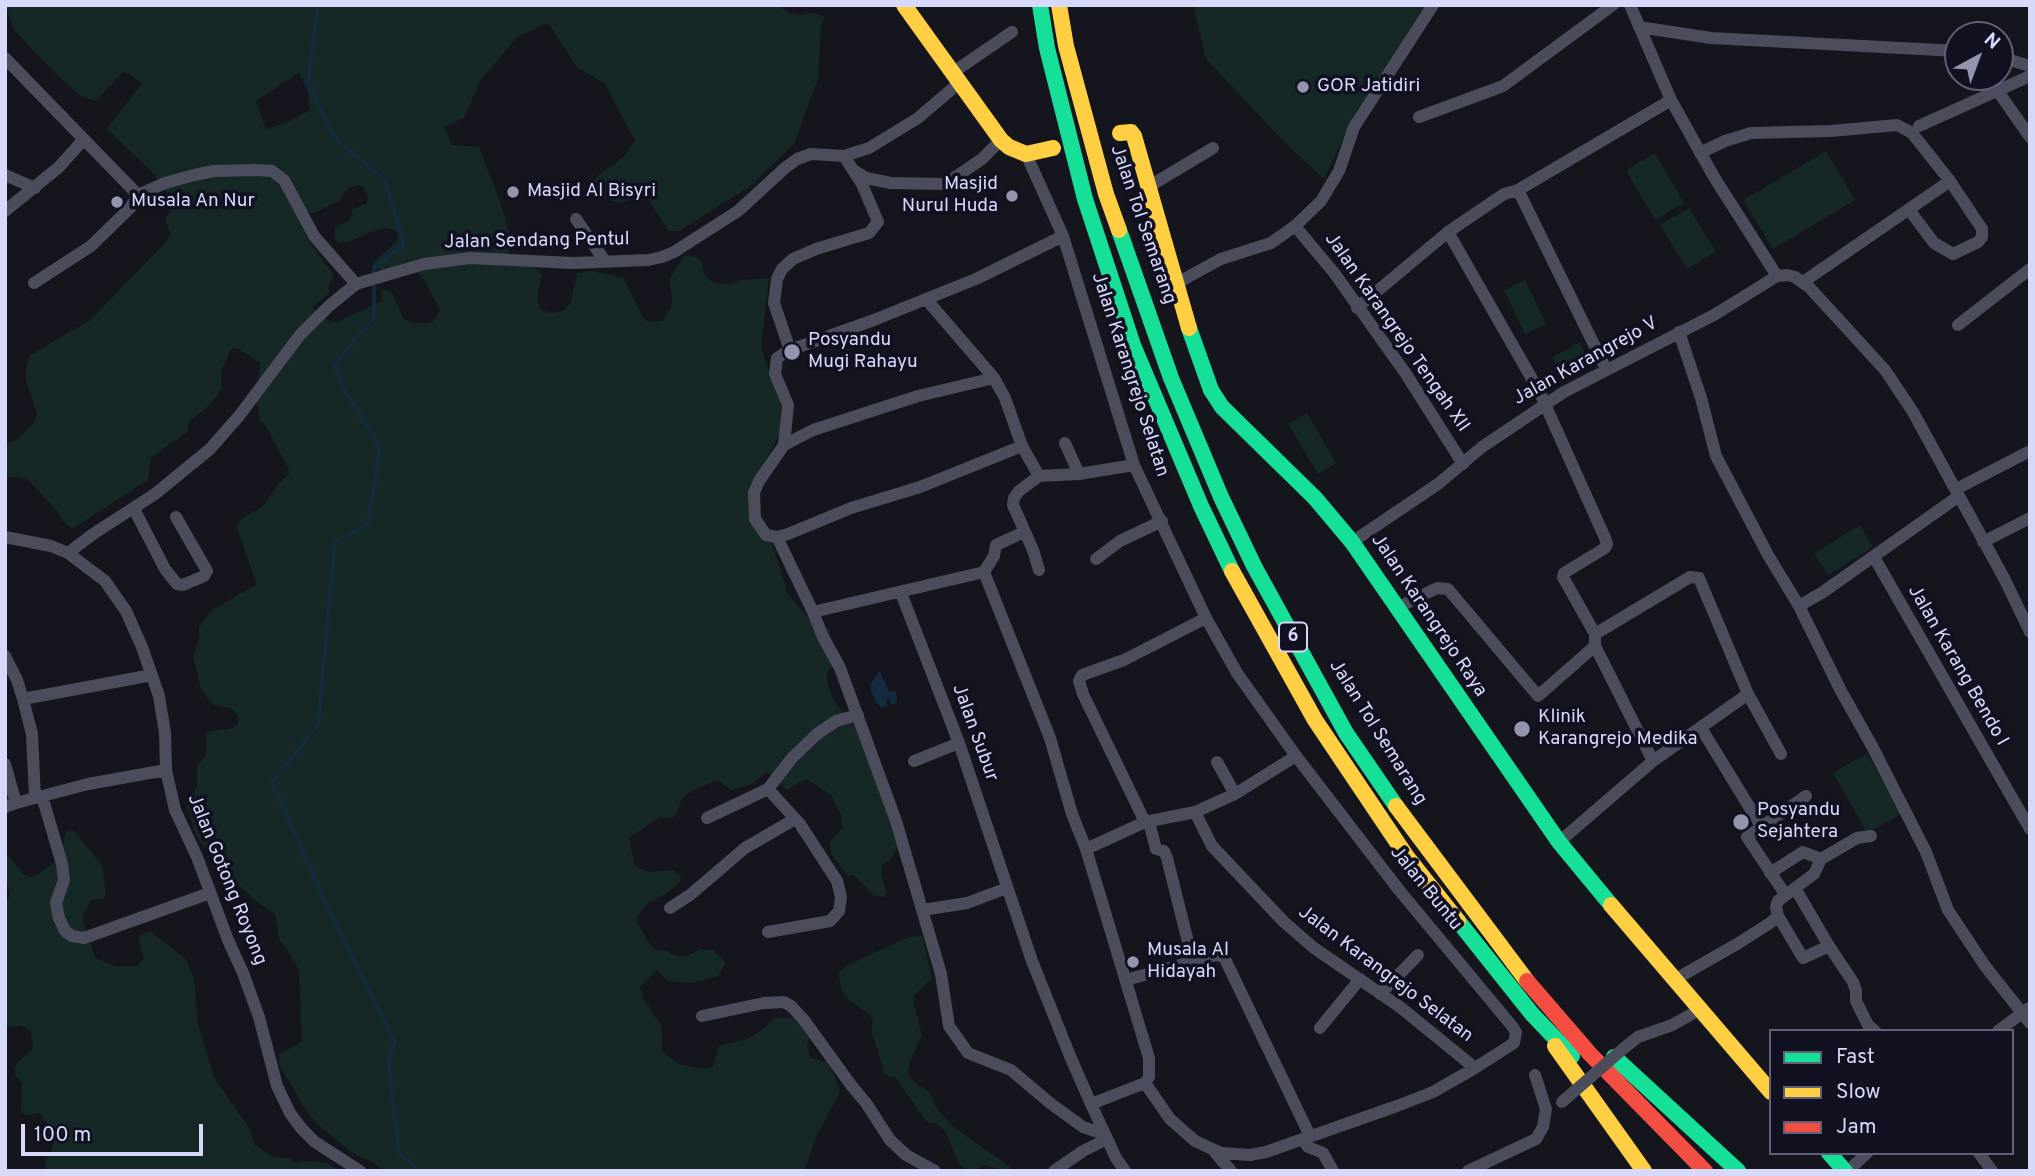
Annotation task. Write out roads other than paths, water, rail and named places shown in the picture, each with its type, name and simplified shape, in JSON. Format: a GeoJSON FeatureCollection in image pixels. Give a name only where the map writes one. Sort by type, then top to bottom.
{"type":"FeatureCollection","features":[{"type":"Feature","properties":{"kind":"main road"},"geometry":{"type":"LineString","coordinates":[[904,5],[1001,140],[1009,147],[1026,154],[1053,148]]}},
{"type":"Feature","properties":{"kind":"main road","name":"6"},"geometry":{"type":"LineString","coordinates":[[1040,5],[1047,48],[1085,199],[1129,333],[1201,506],[1270,644],[1328,742],[1407,858],[1532,1014],[1634,1122]]}},
{"type":"Feature","properties":{"kind":"main road","name":"Jalan Tol Semarang"},"geometry":{"type":"LineString","coordinates":[[1059,5],[1066,46],[1106,194],[1171,378],[1254,566],[1346,733],[1513,964],[1590,1054],[1705,1171]]}},
{"type":"Feature","properties":{"kind":"main road","name":"Jalan Karangrejo Raya"},"geometry":{"type":"LineString","coordinates":[[1123,133],[1131,132],[1134,136],[1175,284],[1204,372],[1222,407],[1321,504],[1352,542],[1559,842],[1769,1090]]}},
{"type":"Feature","properties":{"kind":"main road"},"geometry":{"type":"LineString","coordinates":[[1513,964],[1738,1171]]}},
{"type":"Feature","properties":{"kind":"main road"},"geometry":{"type":"LineString","coordinates":[[1532,1014],[1644,1171]]}},
{"type":"Feature","properties":{"kind":"main road"},"geometry":{"type":"LineString","coordinates":[[1831,1155],[1847,1171]]}},
{"type":"Feature","properties":{"kind":"street"},"geometry":{"type":"LineString","coordinates":[[1175,284],[1221,259],[1271,243],[1295,226],[1321,201],[1339,171],[1354,127],[1433,5]]}},
{"type":"Feature","properties":{"kind":"street"},"geometry":{"type":"LineString","coordinates":[[1419,117],[1503,86],[1613,5]]}},
{"type":"Feature","properties":{"kind":"street"},"geometry":{"type":"LineString","coordinates":[[1630,5],[1671,100],[1700,153],[1777,276],[1787,275],[1802,282],[1885,370],[1961,491],[1983,542],[2030,632]]}},
{"type":"Feature","properties":{"kind":"street"},"geometry":{"type":"LineString","coordinates":[[1639,27],[1711,38],[1944,50]]}},
{"type":"Feature","properties":{"kind":"street","name":"Jalan Sendang Pentul"},"geometry":{"type":"LineString","coordinates":[[68,553],[182,473],[219,439],[300,335],[329,306],[361,282],[424,264],[470,258],[560,262],[648,260],[674,252],[738,211],[797,159],[811,153],[844,156],[869,148],[897,133],[955,78],[1012,32]]}},
{"type":"Feature","properties":{"kind":"street"},"geometry":{"type":"LineString","coordinates":[[5,58],[138,195]]}},
{"type":"Feature","properties":{"kind":"street"},"geometry":{"type":"LineString","coordinates":[[1915,130],[1995,91]]}},
{"type":"Feature","properties":{"kind":"street"},"geometry":{"type":"LineString","coordinates":[[1998,91],[2030,137]]}},
{"type":"Feature","properties":{"kind":"street"},"geometry":{"type":"LineString","coordinates":[[1357,307],[1448,232],[1504,194],[1518,190],[1671,100]]}},
{"type":"Feature","properties":{"kind":"street"},"geometry":{"type":"LineString","coordinates":[[1700,153],[1751,133],[1830,131],[1898,125],[1915,130],[1982,229],[1982,237],[1958,253],[1946,251],[1934,243],[1910,211]]}},
{"type":"Feature","properties":{"kind":"street"},"geometry":{"type":"LineString","coordinates":[[5,211],[60,167],[84,139]]}},
{"type":"Feature","properties":{"kind":"street"},"geometry":{"type":"LineString","coordinates":[[855,171],[866,178],[891,183],[945,184],[982,159],[1001,140]]}},
{"type":"Feature","properties":{"kind":"street"},"geometry":{"type":"LineString","coordinates":[[1148,187],[1213,148]]}},
{"type":"Feature","properties":{"kind":"street","name":"Jalan Karangrejo Selatan"},"geometry":{"type":"LineString","coordinates":[[1026,154],[1063,236],[1134,465],[1206,618],[1237,673],[1296,756]]}},
{"type":"Feature","properties":{"kind":"street"},"geometry":{"type":"LineString","coordinates":[[790,350],[774,303],[777,279],[782,269],[793,259],[816,249],[869,233],[878,222],[855,171],[844,156]]}},
{"type":"Feature","properties":{"kind":"street"},"geometry":{"type":"LineString","coordinates":[[34,284],[91,246],[130,208],[138,195],[165,183],[204,173],[255,170],[272,171],[284,180],[322,247],[361,282]]}},
{"type":"Feature","properties":{"kind":"street"},"geometry":{"type":"LineString","coordinates":[[5,176],[35,188]]}},
{"type":"Feature","properties":{"kind":"street"},"geometry":{"type":"LineString","coordinates":[[1802,282],[1910,211],[1950,181]]}},
{"type":"Feature","properties":{"kind":"street"},"geometry":{"type":"LineString","coordinates":[[1518,190],[1606,369]]}},
{"type":"Feature","properties":{"kind":"street"},"geometry":{"type":"LineString","coordinates":[[576,219],[604,260]]}},
{"type":"Feature","properties":{"kind":"street","name":"Jalan Karangrejo Tengah XII"},"geometry":{"type":"LineString","coordinates":[[1295,226],[1335,274],[1406,374],[1463,464]]}},
{"type":"Feature","properties":{"kind":"street"},"geometry":{"type":"LineString","coordinates":[[1448,232],[1534,381],[1605,538],[1605,548],[1563,575],[1653,761]]}},
{"type":"Feature","properties":{"kind":"street"},"geometry":{"type":"LineString","coordinates":[[784,445],[788,405],[775,374],[777,358],[790,350],[988,274],[1063,236]]}},
{"type":"Feature","properties":{"kind":"street"},"geometry":{"type":"LineString","coordinates":[[1958,326],[2030,269]]}},
{"type":"Feature","properties":{"kind":"street","name":"Jalan Karangrejo V"},"geometry":{"type":"LineString","coordinates":[[1352,542],[1438,484],[1482,447],[1545,404],[1606,369],[1714,315],[1777,276]]}},
{"type":"Feature","properties":{"kind":"street"},"geometry":{"type":"LineString","coordinates":[[926,299],[994,378],[1022,446],[1039,476]]}},
{"type":"Feature","properties":{"kind":"street"},"geometry":{"type":"LineString","coordinates":[[1679,332],[1701,398],[1716,456],[1768,555],[1800,606],[1926,852],[1948,910],[1985,966],[2027,1014],[2001,1029]]}},
{"type":"Feature","properties":{"kind":"street"},"geometry":{"type":"LineString","coordinates":[[994,378],[918,396],[813,430],[784,445],[759,481],[754,493],[755,519],[766,535],[777,537],[861,505],[920,487],[1022,446]]}},
{"type":"Feature","properties":{"kind":"street"},"geometry":{"type":"LineString","coordinates":[[1065,443],[1079,474]]}},
{"type":"Feature","properties":{"kind":"street"},"geometry":{"type":"LineString","coordinates":[[1800,606],[1874,557],[1961,491],[2030,451]]}},
{"type":"Feature","properties":{"kind":"street"},"geometry":{"type":"LineString","coordinates":[[1039,569],[1013,505],[1019,491],[1039,476],[1079,474],[1134,465]]}},
{"type":"Feature","properties":{"kind":"street"},"geometry":{"type":"LineString","coordinates":[[134,509],[161,562],[177,584],[183,585],[204,576],[207,571],[176,517]]}},
{"type":"Feature","properties":{"kind":"street"},"geometry":{"type":"LineString","coordinates":[[1983,542],[2030,518]]}},
{"type":"Feature","properties":{"kind":"street"},"geometry":{"type":"LineString","coordinates":[[1096,559],[1120,541],[1162,522]]}},
{"type":"Feature","properties":{"kind":"street"},"geometry":{"type":"LineString","coordinates":[[813,612],[984,572],[994,556],[996,545],[1024,532]]}},
{"type":"Feature","properties":{"kind":"street"},"geometry":{"type":"LineString","coordinates":[[5,537],[51,546],[68,553]]}},
{"type":"Feature","properties":{"kind":"street"},"geometry":{"type":"LineString","coordinates":[[777,537],[840,668],[896,821],[941,974],[949,1026],[962,1046],[977,1058],[1010,1070],[1083,1127],[1105,1137]]}},
{"type":"Feature","properties":{"kind":"street","name":"Jalan Gotong Royong"},"geometry":{"type":"LineString","coordinates":[[68,553],[93,570],[112,590],[126,611],[142,647],[163,715],[166,769],[176,810],[255,1006],[271,1071],[282,1098],[301,1128],[315,1142],[360,1171]]}},
{"type":"Feature","properties":{"kind":"street","name":"Jalan Karang Bendo I"},"geometry":{"type":"LineString","coordinates":[[1874,557],[2030,829]]}},
{"type":"Feature","properties":{"kind":"street"},"geometry":{"type":"LineString","coordinates":[[984,572],[1050,738],[1149,1058],[1149,1077],[1145,1083],[1091,1104],[1105,1137],[1125,1171]]}},
{"type":"Feature","properties":{"kind":"street"},"geometry":{"type":"LineString","coordinates":[[1397,608],[1437,587],[1448,589],[1538,696],[1595,640],[1690,577],[1697,578],[1748,694],[1781,754]]}},
{"type":"Feature","properties":{"kind":"street","name":"Jalan Subur"},"geometry":{"type":"LineString","coordinates":[[901,593],[959,743],[1007,888],[1065,1046],[1091,1104]]}},
{"type":"Feature","properties":{"kind":"street"},"geometry":{"type":"LineString","coordinates":[[1193,962],[1167,858],[1164,851],[1156,849],[1147,822],[1096,722],[1079,681],[1082,676],[1124,660],[1206,618]]}},
{"type":"Feature","properties":{"kind":"street"},"geometry":{"type":"LineString","coordinates":[[5,656],[23,699],[32,734],[38,797],[62,864],[64,880],[56,903],[65,931],[72,936],[85,938],[210,892]]}},
{"type":"Feature","properties":{"kind":"street"},"geometry":{"type":"LineString","coordinates":[[23,699],[152,675]]}},
{"type":"Feature","properties":{"kind":"street"},"geometry":{"type":"LineString","coordinates":[[1559,842],[1653,761],[1748,694]]}},
{"type":"Feature","properties":{"kind":"street"},"geometry":{"type":"LineString","coordinates":[[707,818],[768,789],[792,758],[817,734],[836,721],[858,715]]}},
{"type":"Feature","properties":{"kind":"street"},"geometry":{"type":"LineString","coordinates":[[1701,728],[1761,826]]}},
{"type":"Feature","properties":{"kind":"street"},"geometry":{"type":"LineString","coordinates":[[914,761],[959,743]]}},
{"type":"Feature","properties":{"kind":"street"},"geometry":{"type":"LineString","coordinates":[[1086,849],[1147,822],[1195,812],[1236,794],[1296,756]]}},
{"type":"Feature","properties":{"kind":"street","name":"Jalan Buntu"},"geometry":{"type":"LineString","coordinates":[[1296,756],[1399,890],[1513,1026],[1516,1038],[1510,1047]]}},
{"type":"Feature","properties":{"kind":"street"},"geometry":{"type":"LineString","coordinates":[[1217,762],[1236,794]]}},
{"type":"Feature","properties":{"kind":"street"},"geometry":{"type":"LineString","coordinates":[[5,765],[11,805],[88,784],[166,769]]}},
{"type":"Feature","properties":{"kind":"street"},"geometry":{"type":"LineString","coordinates":[[768,789],[795,819],[841,889],[839,911],[830,921],[768,932]]}},
{"type":"Feature","properties":{"kind":"street"},"geometry":{"type":"LineString","coordinates":[[1806,796],[1761,826],[1747,839],[1770,873],[1790,891],[1853,982],[1856,1001],[1867,1029]]}},
{"type":"Feature","properties":{"kind":"street","name":"Jalan Karangrejo Selatan"},"geometry":{"type":"LineString","coordinates":[[1195,812],[1212,846],[1251,889],[1306,942],[1400,1007],[1475,1068]]}},
{"type":"Feature","properties":{"kind":"street"},"geometry":{"type":"LineString","coordinates":[[670,908],[690,895],[752,843],[795,819]]}},
{"type":"Feature","properties":{"kind":"street"},"geometry":{"type":"LineString","coordinates":[[1829,946],[1804,958],[1778,916],[1776,907],[1790,891],[1814,874],[1821,859],[1857,838],[1871,836]]}},
{"type":"Feature","properties":{"kind":"street"},"geometry":{"type":"LineString","coordinates":[[1770,873],[1803,852],[1821,859]]}},
{"type":"Feature","properties":{"kind":"street"},"geometry":{"type":"LineString","coordinates":[[923,910],[967,903],[1007,888]]}},
{"type":"Feature","properties":{"kind":"street"},"geometry":{"type":"LineString","coordinates":[[1674,980],[1778,916]]}},
{"type":"Feature","properties":{"kind":"street"},"geometry":{"type":"LineString","coordinates":[[1126,980],[1219,955],[1226,959],[1306,1137],[1308,1147],[1323,1153],[1333,1171]]}},
{"type":"Feature","properties":{"kind":"street"},"geometry":{"type":"LineString","coordinates":[[1380,994],[1418,955]]}},
{"type":"Feature","properties":{"kind":"street"},"geometry":{"type":"LineString","coordinates":[[1320,1028],[1360,979]]}},
{"type":"Feature","properties":{"kind":"street"},"geometry":{"type":"LineString","coordinates":[[702,1016],[764,1003],[784,1002],[791,1006],[866,1103],[890,1140],[906,1155],[935,1171]]}},
{"type":"Feature","properties":{"kind":"street"},"geometry":{"type":"LineString","coordinates":[[1545,1109],[1562,1102],[1634,1039],[1672,1025],[1699,1010]]}},
{"type":"Feature","properties":{"kind":"street","name":"Jalan Karangrejo Selatan"},"geometry":{"type":"LineString","coordinates":[[1214,1151],[1260,1154],[1354,1122],[1433,1092],[1510,1047]]}},
{"type":"Feature","properties":{"kind":"street"},"geometry":{"type":"LineString","coordinates":[[1468,1171],[1536,1139],[1543,1128],[1545,1109],[1535,1075]]}},
{"type":"Feature","properties":{"kind":"street","name":"Jalan Karangrejo Selatan"},"geometry":{"type":"LineString","coordinates":[[1145,1083],[1160,1107],[1181,1131],[1214,1151],[1231,1171]]}},
{"type":"Feature","properties":{"kind":"street"},"geometry":{"type":"LineString","coordinates":[[1054,1171],[1105,1137]]}},
{"type":"Feature","properties":{"kind":"street"},"geometry":{"type":"LineString","coordinates":[[1847,1171],[1865,1155]]}},
{"type":"Feature","properties":{"kind":"street"},"geometry":{"type":"LineString","coordinates":[[1980,1155],[1992,1171]]}},
{"type":"Feature","properties":{"kind":"water"},"geometry":{"type":"Polygon","coordinates":[[[880,671],[889,692],[895,691],[897,697],[896,703],[891,705],[889,698],[886,701],[888,705],[882,708],[875,701],[871,690],[871,683],[880,671]]]}},
{"type":"Feature","properties":{"kind":"waterway"},"geometry":{"type":"LineString","coordinates":[[318,5],[308,81],[334,137],[385,180],[404,245],[374,267],[374,274]]}},
{"type":"Feature","properties":{"kind":"waterway"},"geometry":{"type":"LineString","coordinates":[[374,281],[374,317],[334,365],[346,392],[380,448],[368,525],[335,542],[318,725],[272,782],[325,902],[395,1041],[388,1061],[399,1153],[420,1171]]}},
{"type":"Feature","properties":{"kind":"place","name":"GOR Jatidiri"},"geometry":{"type":"Point","coordinates":[1303,87]}},
{"type":"Feature","properties":{"kind":"place","name":"Masjid Al Bisyri"},"geometry":{"type":"Point","coordinates":[513,192]}},
{"type":"Feature","properties":{"kind":"place","name":"Masjid Nurul Huda"},"geometry":{"type":"Point","coordinates":[1012,196]}},
{"type":"Feature","properties":{"kind":"place","name":"Musala An Nur"},"geometry":{"type":"Point","coordinates":[117,202]}},
{"type":"Feature","properties":{"kind":"place","name":"Posyandu Mugi Rahayu"},"geometry":{"type":"Point","coordinates":[792,352]}},
{"type":"Feature","properties":{"kind":"place","name":"Klinik Karangrejo Medika"},"geometry":{"type":"Point","coordinates":[1522,729]}},
{"type":"Feature","properties":{"kind":"place","name":"Posyandu Sejahtera"},"geometry":{"type":"Point","coordinates":[1741,822]}},
{"type":"Feature","properties":{"kind":"place","name":"Musala Al Hidayah"},"geometry":{"type":"Point","coordinates":[1133,962]}}]}
